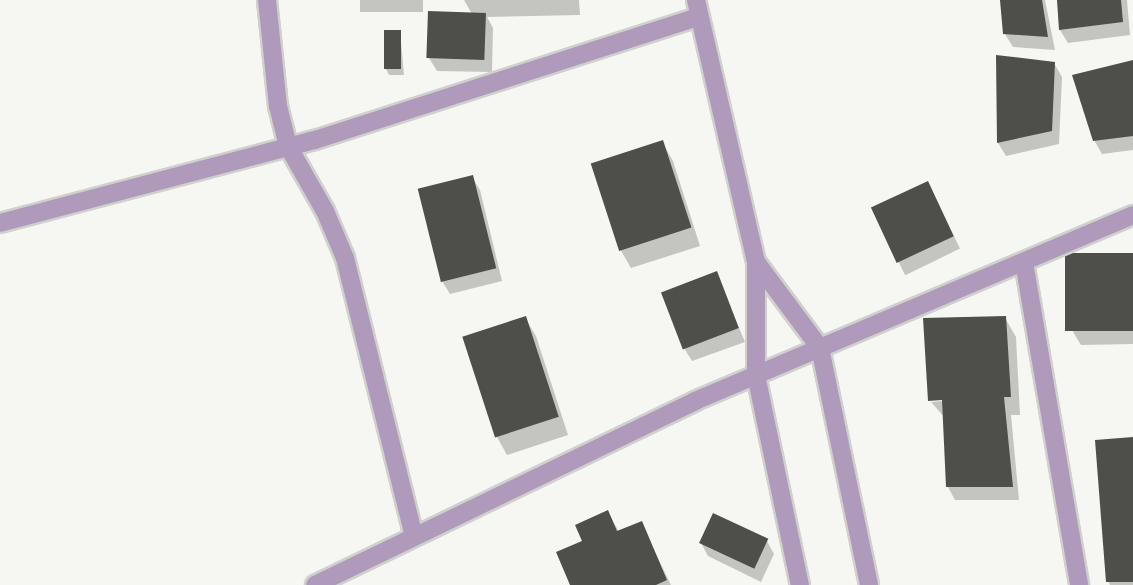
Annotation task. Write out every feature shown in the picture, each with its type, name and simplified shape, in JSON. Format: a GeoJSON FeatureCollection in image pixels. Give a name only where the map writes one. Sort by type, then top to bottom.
{"type":"FeatureCollection","features":[{"type":"Feature","properties":{"kind":"street"},"geometry":{"type":"LineString","coordinates":[[267,0],[278,106],[288,146],[325,211],[345,258],[414,536]]}},
{"type":"Feature","properties":{"kind":"street"},"geometry":{"type":"LineString","coordinates":[[0,223],[288,146],[608,50],[698,9],[756,262],[756,375],[800,585]]}},
{"type":"Feature","properties":{"kind":"street"},"geometry":{"type":"LineString","coordinates":[[315,585],[756,375],[1133,215]]}},
{"type":"Feature","properties":{"kind":"street"},"geometry":{"type":"LineString","coordinates":[[756,262],[820,348],[869,585]]}},
{"type":"Feature","properties":{"kind":"street"},"geometry":{"type":"LineString","coordinates":[[1024,262],[1079,585]]}},
{"type":"Feature","properties":{"kind":"building"},"geometry":{"type":"Polygon","coordinates":[[[1000,0],[1042,0],[1048,37],[1003,34],[1000,0]]]}},
{"type":"Feature","properties":{"kind":"building"},"geometry":{"type":"Polygon","coordinates":[[[1057,0],[1121,0],[1123,22],[1059,30],[1057,0]]]}},
{"type":"Feature","properties":{"kind":"building"},"geometry":{"type":"Polygon","coordinates":[[[428,11],[486,13],[484,60],[426,58],[428,11]]]}},
{"type":"Feature","properties":{"kind":"building"},"geometry":{"type":"Polygon","coordinates":[[[384,30],[401,30],[401,69],[384,69],[384,30]]]}},
{"type":"Feature","properties":{"kind":"building"},"geometry":{"type":"Polygon","coordinates":[[[996,55],[1055,62],[1052,131],[997,143],[996,55]]]}},
{"type":"Feature","properties":{"kind":"building"},"geometry":{"type":"Polygon","coordinates":[[[1133,60],[1133,136],[1093,141],[1072,75],[1133,60]]]}},
{"type":"Feature","properties":{"kind":"building"},"geometry":{"type":"Polygon","coordinates":[[[663,140],[691,227],[619,251],[591,163],[663,140]]]}},
{"type":"Feature","properties":{"kind":"building"},"geometry":{"type":"Polygon","coordinates":[[[473,175],[496,268],[441,282],[418,189],[473,175]]]}},
{"type":"Feature","properties":{"kind":"building"},"geometry":{"type":"Polygon","coordinates":[[[928,181],[954,236],[897,263],[871,208],[928,181]]]}},
{"type":"Feature","properties":{"kind":"building"},"geometry":{"type":"Polygon","coordinates":[[[1065,253],[1133,253],[1133,331],[1065,331],[1065,253]]]}},
{"type":"Feature","properties":{"kind":"building"},"geometry":{"type":"Polygon","coordinates":[[[717,271],[739,328],[683,349],[661,293],[717,271]]]}},
{"type":"Feature","properties":{"kind":"building"},"geometry":{"type":"Polygon","coordinates":[[[526,316],[559,417],[495,438],[462,337],[526,316]]]}},
{"type":"Feature","properties":{"kind":"building"},"geometry":{"type":"Polygon","coordinates":[[[1006,316],[1011,397],[1004,397],[1013,487],[946,487],[942,400],[928,401],[923,318],[1006,316]]]}},
{"type":"Feature","properties":{"kind":"building"},"geometry":{"type":"Polygon","coordinates":[[[1133,437],[1133,582],[1106,582],[1095,440],[1133,437]]]}},
{"type":"Feature","properties":{"kind":"building"},"geometry":{"type":"Polygon","coordinates":[[[608,510],[617,531],[642,521],[667,580],[656,585],[570,585],[556,552],[582,541],[575,525],[608,510]]]}},
{"type":"Feature","properties":{"kind":"building"},"geometry":{"type":"Polygon","coordinates":[[[713,513],[768,539],[754,569],[699,543],[713,513]]]}}]}
